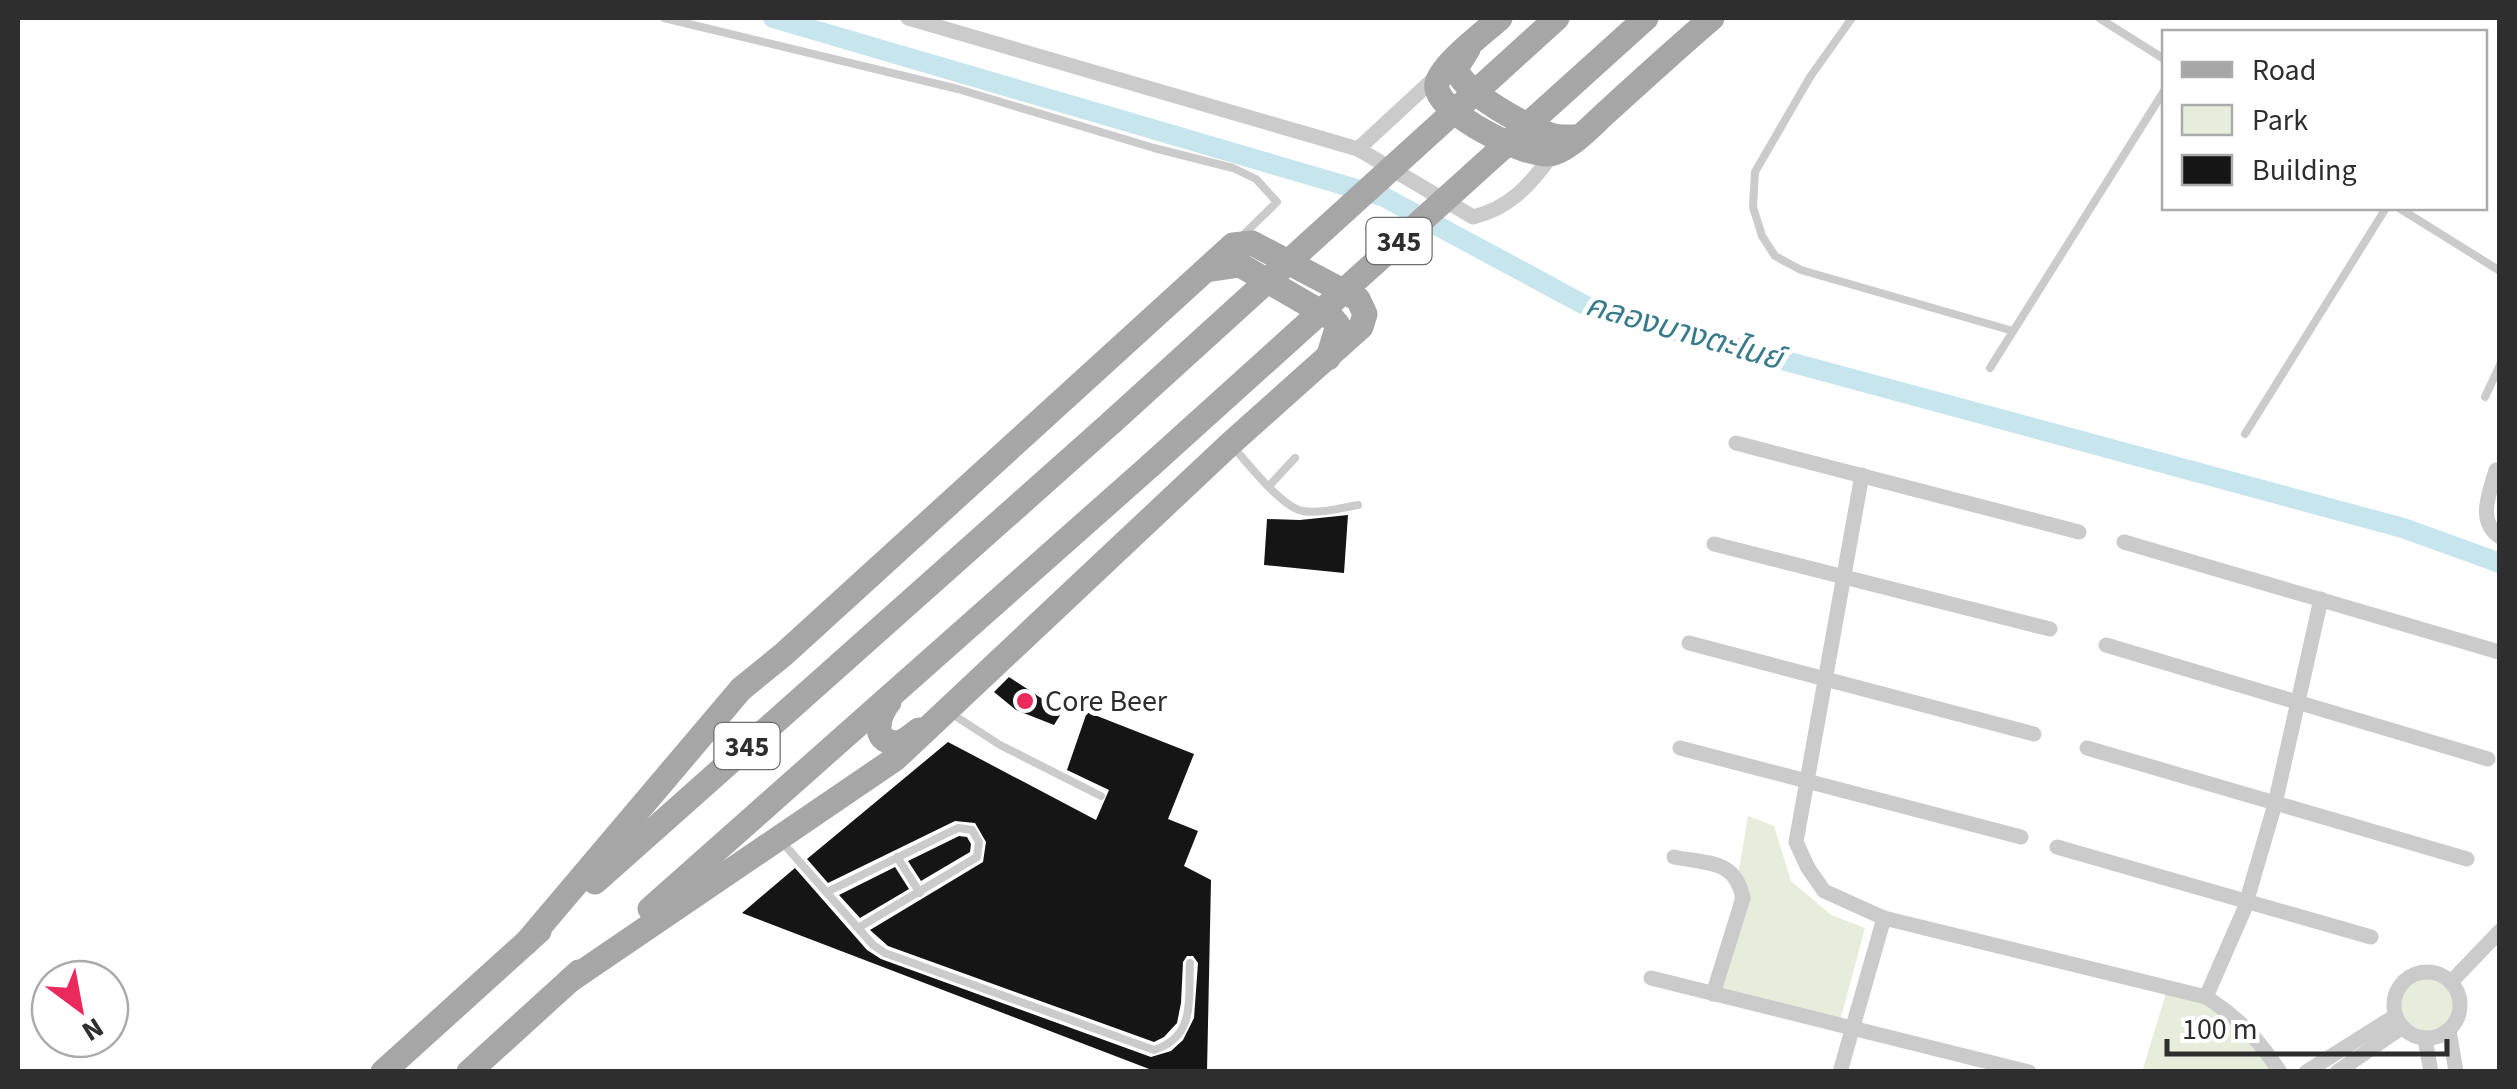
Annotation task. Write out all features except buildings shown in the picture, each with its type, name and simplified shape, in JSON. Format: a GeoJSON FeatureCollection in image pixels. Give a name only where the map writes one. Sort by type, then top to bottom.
{"type":"FeatureCollection","features":[{"type":"Feature","properties":{"kind":"main road"},"geometry":{"type":"LineString","coordinates":[[1500,18],[1442,72],[1436,86],[1438,94],[1459,118],[1534,154],[1552,155],[1578,137],[1712,18]]}},
{"type":"Feature","properties":{"kind":"main road","name":"345"},"geometry":{"type":"LineString","coordinates":[[383,1072],[1112,422],[1557,18]]}},
{"type":"Feature","properties":{"kind":"main road","name":"345"},"geometry":{"type":"LineString","coordinates":[[469,1072],[1646,18]]}},
{"type":"Feature","properties":{"kind":"main road"},"geometry":{"type":"LineString","coordinates":[[1470,45],[1456,68],[1458,79],[1482,99],[1552,136],[1578,137]]}},
{"type":"Feature","properties":{"kind":"main road"},"geometry":{"type":"LineString","coordinates":[[526,943],[741,689],[1233,245],[1252,243],[1358,299],[1365,314],[1362,328],[1230,444],[895,759],[569,981]]}},
{"type":"Feature","properties":{"kind":"main road"},"geometry":{"type":"LineString","coordinates":[[1206,270],[1240,265],[1333,319],[1338,334],[1326,362]]}},
{"type":"Feature","properties":{"kind":"main road"},"geometry":{"type":"LineString","coordinates":[[784,654],[759,686],[765,703],[783,704],[815,686]]}},
{"type":"Feature","properties":{"kind":"main road"},"geometry":{"type":"LineString","coordinates":[[898,690],[878,716],[885,737],[902,742],[938,715]]}},
{"type":"Feature","properties":{"kind":"street"},"geometry":{"type":"LineString","coordinates":[[908,18],[1358,149],[1473,217],[1494,212],[1518,196],[1552,155]]}},
{"type":"Feature","properties":{"kind":"street"},"geometry":{"type":"LineString","coordinates":[[1358,149],[1442,72]]}},
{"type":"Feature","properties":{"kind":"street"},"geometry":{"type":"LineString","coordinates":[[1736,443],[2080,532]]}},
{"type":"Feature","properties":{"kind":"street"},"geometry":{"type":"LineString","coordinates":[[2496,470],[2486,521],[2500,537]]}},
{"type":"Feature","properties":{"kind":"street"},"geometry":{"type":"LineString","coordinates":[[1862,475],[1796,842],[1824,891],[1884,918],[2206,997],[2228,1011],[2260,1041],[2280,1072]]}},
{"type":"Feature","properties":{"kind":"street"},"geometry":{"type":"LineString","coordinates":[[2124,542],[2499,652]]}},
{"type":"Feature","properties":{"kind":"street"},"geometry":{"type":"LineString","coordinates":[[1714,544],[2050,629]]}},
{"type":"Feature","properties":{"kind":"street"},"geometry":{"type":"LineString","coordinates":[[2206,997],[2246,902],[2275,804],[2322,599]]}},
{"type":"Feature","properties":{"kind":"street"},"geometry":{"type":"LineString","coordinates":[[1689,642],[2034,734]]}},
{"type":"Feature","properties":{"kind":"street"},"geometry":{"type":"LineString","coordinates":[[2106,645],[2488,759]]}},
{"type":"Feature","properties":{"kind":"street"},"geometry":{"type":"LineString","coordinates":[[1680,748],[2021,837]]}},
{"type":"Feature","properties":{"kind":"street"},"geometry":{"type":"LineString","coordinates":[[2087,748],[2467,858]]}},
{"type":"Feature","properties":{"kind":"street"},"geometry":{"type":"LineString","coordinates":[[2057,847],[2371,938]]}},
{"type":"Feature","properties":{"kind":"street"},"geometry":{"type":"LineString","coordinates":[[1674,857],[1727,868],[1740,885],[1743,898],[1713,994]]}},
{"type":"Feature","properties":{"kind":"street"},"geometry":{"type":"LineString","coordinates":[[1840,1072],[1884,918]]}},
{"type":"Feature","properties":{"kind":"street"},"geometry":{"type":"LineString","coordinates":[[2452,982],[2500,931]]}},
{"type":"Feature","properties":{"kind":"street"},"geometry":{"type":"LineString","coordinates":[[2431,1072],[2425,1039],[2398,1022],[2392,1004],[2404,980],[2428,971],[2452,982],[2460,1006],[2449,1030],[2456,1072]]}},
{"type":"Feature","properties":{"kind":"street"},"geometry":{"type":"LineString","coordinates":[[1652,978],[2028,1072]]}},
{"type":"Feature","properties":{"kind":"street"},"geometry":{"type":"LineString","coordinates":[[2306,1072],[2398,1022]]}},
{"type":"Feature","properties":{"kind":"street"},"geometry":{"type":"LineString","coordinates":[[2338,1072],[2398,1022]]}},
{"type":"Feature","properties":{"kind":"street"},"geometry":{"type":"LineString","coordinates":[[2425,1039],[2449,1030]]}},
{"type":"Feature","properties":{"kind":"lane"},"geometry":{"type":"LineString","coordinates":[[664,18],[958,88],[1233,168],[1256,178],[1278,202],[1233,245]]}},
{"type":"Feature","properties":{"kind":"lane"},"geometry":{"type":"LineString","coordinates":[[1852,18],[1810,76],[1755,172],[1753,207],[1762,236],[1775,256],[1801,270],[2013,330]]}},
{"type":"Feature","properties":{"kind":"lane"},"geometry":{"type":"LineString","coordinates":[[2099,18],[2162,58]]}},
{"type":"Feature","properties":{"kind":"lane"},"geometry":{"type":"LineString","coordinates":[[1990,368],[2162,95]]}},
{"type":"Feature","properties":{"kind":"lane"},"geometry":{"type":"LineString","coordinates":[[2245,434],[2385,210]]}},
{"type":"Feature","properties":{"kind":"lane"},"geometry":{"type":"LineString","coordinates":[[2402,210],[2500,271]]}},
{"type":"Feature","properties":{"kind":"lane"},"geometry":{"type":"LineString","coordinates":[[2485,397],[2500,365]]}},
{"type":"Feature","properties":{"kind":"lane"},"geometry":{"type":"LineString","coordinates":[[1230,444],[1289,506],[1302,511],[1358,505]]}},
{"type":"Feature","properties":{"kind":"lane"},"geometry":{"type":"LineString","coordinates":[[1270,486],[1295,458]]}},
{"type":"Feature","properties":{"kind":"lane"},"geometry":{"type":"LineString","coordinates":[[938,715],[1101,796]]}},
{"type":"Feature","properties":{"kind":"lane"},"geometry":{"type":"LineString","coordinates":[[827,892],[958,828],[972,830],[980,849],[976,857],[858,928]]}},
{"type":"Feature","properties":{"kind":"lane"},"geometry":{"type":"LineString","coordinates":[[778,838],[884,953],[1154,1050],[1180,1036],[1187,1021],[1190,963]]}},
{"type":"Feature","properties":{"kind":"lane"},"geometry":{"type":"LineString","coordinates":[[898,857],[920,893]]}},
{"type":"Feature","properties":{"kind":"green space"},"geometry":{"type":"Polygon","coordinates":[[[1748,816],[1774,826],[1791,881],[1831,915],[1865,928],[1840,1021],[1719,988],[1748,816]]]}},
{"type":"Feature","properties":{"kind":"green space"},"geometry":{"type":"Polygon","coordinates":[[[2427,972],[2440,974],[2450,982],[2458,992],[2458,1018],[2450,1028],[2440,1036],[2427,1038],[2414,1036],[2404,1028],[2396,1018],[2394,1005],[2396,992],[2404,982],[2414,974],[2427,972]]]}},
{"type":"Feature","properties":{"kind":"green space"},"geometry":{"type":"Polygon","coordinates":[[[2167,990],[2200,997],[2257,1042],[2273,1072],[2142,1072],[2167,990]]]}},
{"type":"Feature","properties":{"kind":"waterway","name":"คลองบางตะไนย์"},"geometry":{"type":"LineString","coordinates":[[773,18],[1384,197],[1590,308],[2403,528],[2500,563]]}},
{"type":"Feature","properties":{"kind":"place","name":"Core Beer"},"geometry":{"type":"Point","coordinates":[1025,701]}}]}
